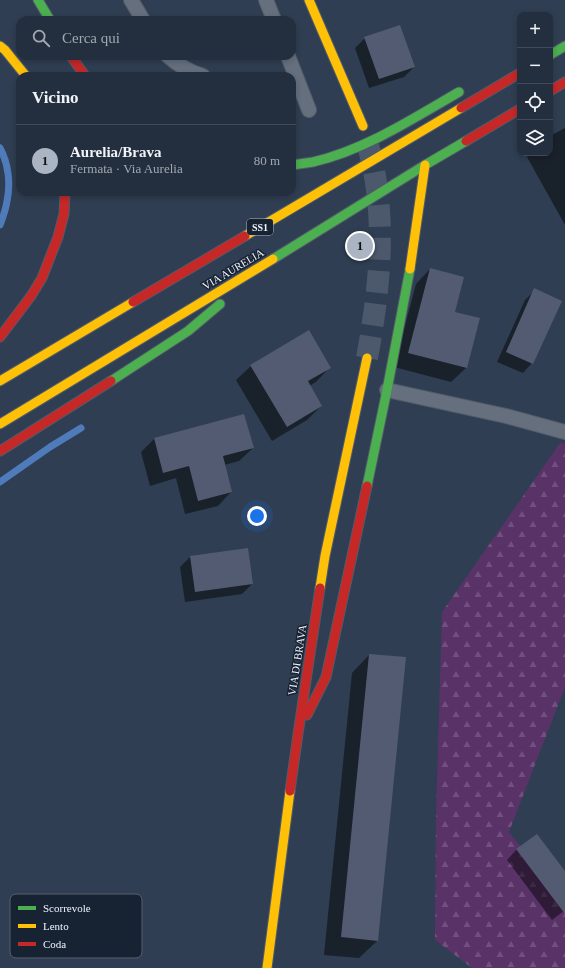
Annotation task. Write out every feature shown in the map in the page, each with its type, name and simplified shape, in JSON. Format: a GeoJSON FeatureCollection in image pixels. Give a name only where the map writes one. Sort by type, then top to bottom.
{"type":"FeatureCollection","features":[{"type":"Feature","properties":{"kind":"main road"},"geometry":{"type":"LineString","coordinates":[[38,0],[48,16]]}},
{"type":"Feature","properties":{"kind":"main road"},"geometry":{"type":"LineString","coordinates":[[309,0],[363,126]]}},
{"type":"Feature","properties":{"kind":"main road"},"geometry":{"type":"LineString","coordinates":[[553,47],[565,42]]}},
{"type":"Feature","properties":{"kind":"main road"},"geometry":{"type":"LineString","coordinates":[[0,46],[23,72]]}},
{"type":"Feature","properties":{"kind":"main road"},"geometry":{"type":"LineString","coordinates":[[553,53],[565,46]]}},
{"type":"Feature","properties":{"kind":"main road"},"geometry":{"type":"LineString","coordinates":[[74,60],[81,72]]}},
{"type":"Feature","properties":{"kind":"main road","name":"VIA AURELIA"},"geometry":{"type":"LineString","coordinates":[[0,380],[517,75]]}},
{"type":"Feature","properties":{"kind":"main road"},"geometry":{"type":"LineString","coordinates":[[553,89],[565,82]]}},
{"type":"Feature","properties":{"kind":"main road"},"geometry":{"type":"LineString","coordinates":[[296,164],[319,160],[382,135],[469,87]]}},
{"type":"Feature","properties":{"kind":"main road","name":"VIA AURELIA"},"geometry":{"type":"LineString","coordinates":[[0,424],[425,165],[517,111]]}},
{"type":"Feature","properties":{"kind":"main road"},"geometry":{"type":"LineString","coordinates":[[298,734],[326,677],[387,390],[411,264],[425,165]]}},
{"type":"Feature","properties":{"kind":"main road"},"geometry":{"type":"LineString","coordinates":[[0,337],[31,296],[42,278],[58,237],[64,214],[65,196]]}},
{"type":"Feature","properties":{"kind":"main road"},"geometry":{"type":"LineString","coordinates":[[0,451],[188,331],[263,265]]}},
{"type":"Feature","properties":{"kind":"main road","name":"VIA DI BRAVA"},"geometry":{"type":"LineString","coordinates":[[267,968],[298,734],[325,556],[367,358]]}},
{"type":"Feature","properties":{"kind":"lane"},"geometry":{"type":"LineString","coordinates":[[131,0],[141,16]]}},
{"type":"Feature","properties":{"kind":"lane"},"geometry":{"type":"LineString","coordinates":[[266,0],[272,16]]}},
{"type":"Feature","properties":{"kind":"lane"},"geometry":{"type":"LineString","coordinates":[[173,60],[190,72]]}},
{"type":"Feature","properties":{"kind":"lane"},"geometry":{"type":"LineString","coordinates":[[290,60],[294,72]]}},
{"type":"Feature","properties":{"kind":"lane"},"geometry":{"type":"LineString","coordinates":[[296,77],[309,110]]}},
{"type":"Feature","properties":{"kind":"lane"},"geometry":{"type":"LineString","coordinates":[[387,390],[506,416],[565,432]]}},
{"type":"Feature","properties":{"kind":"green space"},"geometry":{"type":"Polygon","coordinates":[[[560,443],[565,444],[565,687],[509,832],[565,902],[565,968],[472,968],[435,940],[436,816],[442,612],[560,443]]]}},
{"type":"Feature","properties":{"kind":"building"},"geometry":{"type":"Polygon","coordinates":[[[400,25],[415,67],[379,79],[364,37],[400,25]]]}},
{"type":"Feature","properties":{"kind":"building"},"geometry":{"type":"Polygon","coordinates":[[[430,268],[464,277],[455,312],[480,318],[467,368],[408,353],[430,268]]]}},
{"type":"Feature","properties":{"kind":"building"},"geometry":{"type":"Polygon","coordinates":[[[534,288],[562,301],[533,364],[506,352],[534,288]]]}},
{"type":"Feature","properties":{"kind":"building"},"geometry":{"type":"Polygon","coordinates":[[[309,330],[331,368],[308,381],[322,406],[287,427],[250,365],[309,330]]]}},
{"type":"Feature","properties":{"kind":"building"},"geometry":{"type":"Polygon","coordinates":[[[244,414],[254,448],[223,456],[232,492],[198,501],[189,466],[163,473],[154,438],[244,414]]]}},
{"type":"Feature","properties":{"kind":"building"},"geometry":{"type":"Polygon","coordinates":[[[248,548],[253,584],[195,592],[190,556],[248,548]]]}},
{"type":"Feature","properties":{"kind":"building"},"geometry":{"type":"Polygon","coordinates":[[[369,654],[406,657],[378,941],[341,937],[369,654]]]}},
{"type":"Feature","properties":{"kind":"building"},"geometry":{"type":"Polygon","coordinates":[[[537,834],[565,871],[565,914],[516,849],[537,834]]]}},
{"type":"Feature","properties":{"kind":"waterway"},"geometry":{"type":"LineString","coordinates":[[0,148],[7,167],[9,180],[6,207],[0,225]]}},
{"type":"Feature","properties":{"kind":"waterway"},"geometry":{"type":"LineString","coordinates":[[0,482],[50,447],[81,428]]}},
{"type":"Feature","properties":{"kind":"tunnel"},"geometry":{"type":"LineString","coordinates":[[367,142],[374,168],[378,195],[380,250],[372,331],[367,358]]}},
{"type":"Feature","properties":{"kind":"traffic: fast"},"geometry":{"type":"LineString","coordinates":[[38,0],[48,16]]}},
{"type":"Feature","properties":{"kind":"traffic: fast"},"geometry":{"type":"LineString","coordinates":[[553,53],[565,46]]}},
{"type":"Feature","properties":{"kind":"traffic: fast"},"geometry":{"type":"LineString","coordinates":[[296,164],[313,162],[351,150],[389,132],[459,92]]}},
{"type":"Feature","properties":{"kind":"traffic: fast"},"geometry":{"type":"LineString","coordinates":[[273,259],[466,141]]}},
{"type":"Feature","properties":{"kind":"traffic: fast"},"geometry":{"type":"LineString","coordinates":[[367,486],[410,269]]}},
{"type":"Feature","properties":{"kind":"traffic: fast"},"geometry":{"type":"LineString","coordinates":[[111,381],[188,331],[220,304]]}},
{"type":"Feature","properties":{"kind":"traffic: slow"},"geometry":{"type":"LineString","coordinates":[[309,0],[363,126]]}},
{"type":"Feature","properties":{"kind":"traffic: slow"},"geometry":{"type":"LineString","coordinates":[[0,46],[23,72]]}},
{"type":"Feature","properties":{"kind":"traffic: slow"},"geometry":{"type":"LineString","coordinates":[[245,236],[461,108]]}},
{"type":"Feature","properties":{"kind":"traffic: slow"},"geometry":{"type":"LineString","coordinates":[[410,269],[425,165]]}},
{"type":"Feature","properties":{"kind":"traffic: slow"},"geometry":{"type":"LineString","coordinates":[[0,424],[273,259]]}},
{"type":"Feature","properties":{"kind":"traffic: slow"},"geometry":{"type":"LineString","coordinates":[[0,381],[133,302]]}},
{"type":"Feature","properties":{"kind":"traffic: slow"},"geometry":{"type":"LineString","coordinates":[[320,588],[325,556],[367,358]]}},
{"type":"Feature","properties":{"kind":"traffic: slow"},"geometry":{"type":"LineString","coordinates":[[267,968],[290,791]]}},
{"type":"Feature","properties":{"kind":"traffic: jam"},"geometry":{"type":"LineString","coordinates":[[74,60],[82,72]]}},
{"type":"Feature","properties":{"kind":"traffic: jam"},"geometry":{"type":"LineString","coordinates":[[461,108],[517,75]]}},
{"type":"Feature","properties":{"kind":"traffic: jam"},"geometry":{"type":"LineString","coordinates":[[553,89],[565,82]]}},
{"type":"Feature","properties":{"kind":"traffic: jam"},"geometry":{"type":"LineString","coordinates":[[466,141],[517,111]]}},
{"type":"Feature","properties":{"kind":"traffic: jam"},"geometry":{"type":"LineString","coordinates":[[0,337],[31,296],[42,278],[58,237],[64,214],[65,196]]}},
{"type":"Feature","properties":{"kind":"traffic: jam"},"geometry":{"type":"LineString","coordinates":[[133,302],[245,236]]}},
{"type":"Feature","properties":{"kind":"traffic: jam"},"geometry":{"type":"LineString","coordinates":[[0,451],[111,381]]}},
{"type":"Feature","properties":{"kind":"traffic: jam"},"geometry":{"type":"LineString","coordinates":[[307,715],[326,677],[367,486]]}},
{"type":"Feature","properties":{"kind":"traffic: jam"},"geometry":{"type":"LineString","coordinates":[[290,791],[320,588]]}},
{"type":"Feature","properties":{"kind":"place","name":"Aurelia/Brava"},"geometry":{"type":"Point","coordinates":[360,246]}}]}
